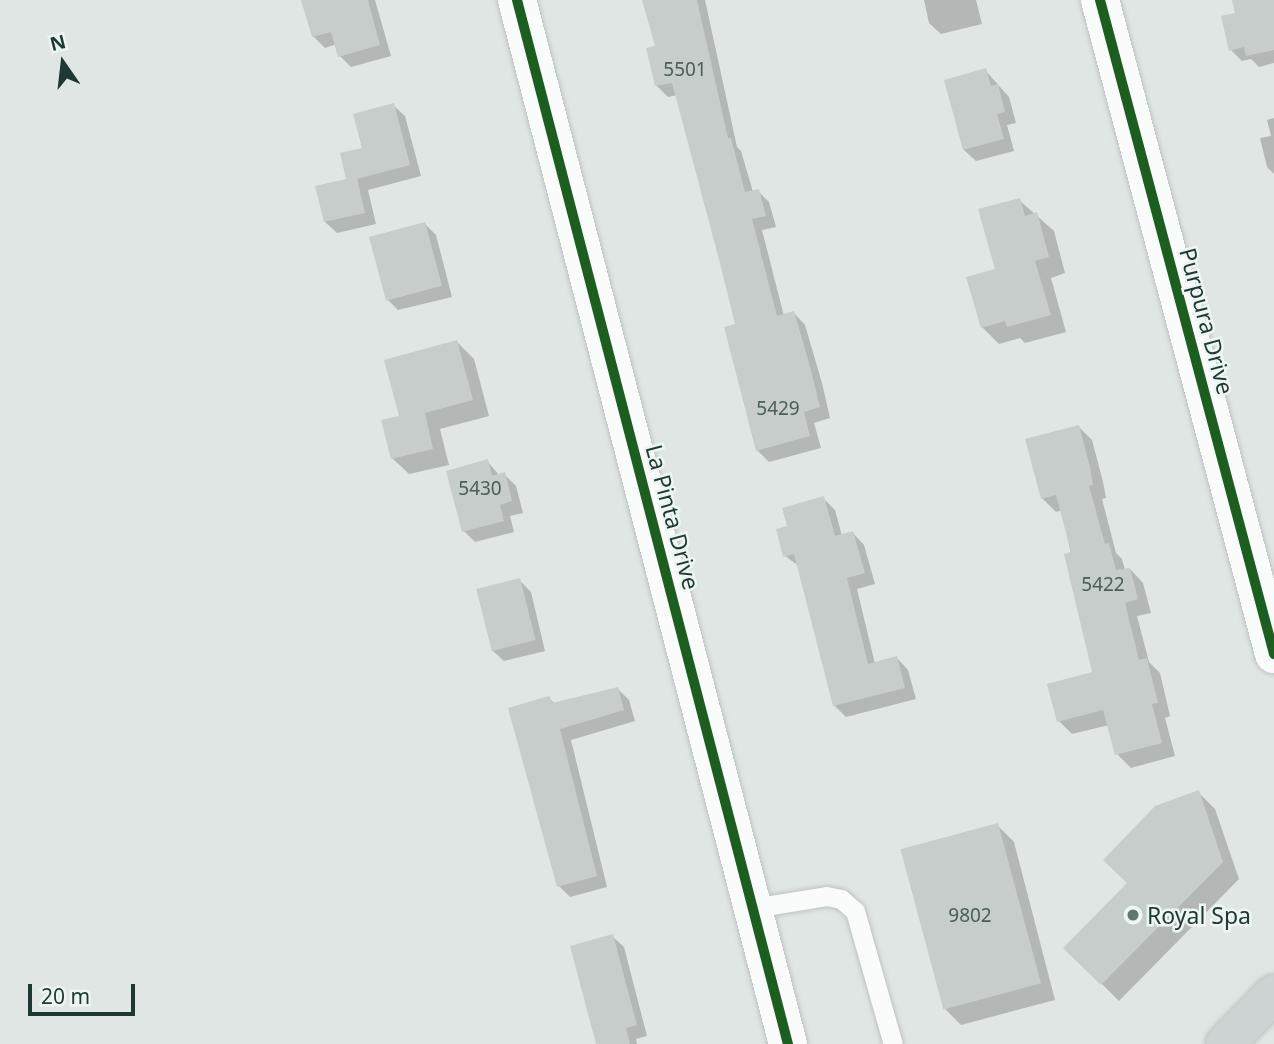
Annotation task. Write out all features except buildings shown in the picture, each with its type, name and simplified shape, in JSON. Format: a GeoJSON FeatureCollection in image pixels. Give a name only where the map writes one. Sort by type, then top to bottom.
{"type":"FeatureCollection","features":[{"type":"Feature","properties":{"kind":"main road"},"geometry":{"type":"LineString","coordinates":[[1225,1044],[1274,994]]}},
{"type":"Feature","properties":{"kind":"street","name":"La Pinta Drive"},"geometry":{"type":"LineString","coordinates":[[517,0],[788,1044]]}},
{"type":"Feature","properties":{"kind":"street","name":"Purpura Drive"},"geometry":{"type":"LineString","coordinates":[[1100,0],[1274,653]]}},
{"type":"Feature","properties":{"kind":"lane"},"geometry":{"type":"LineString","coordinates":[[753,908],[826,895],[841,899],[855,911],[893,1044]]}},
{"type":"Feature","properties":{"kind":"cycle path"},"geometry":{"type":"LineString","coordinates":[[517,0],[788,1044]]}},
{"type":"Feature","properties":{"kind":"cycle path"},"geometry":{"type":"LineString","coordinates":[[1100,0],[1274,654]]}},
{"type":"Feature","properties":{"kind":"place","name":"Royal Spa"},"geometry":{"type":"Point","coordinates":[1133,915]}}]}
